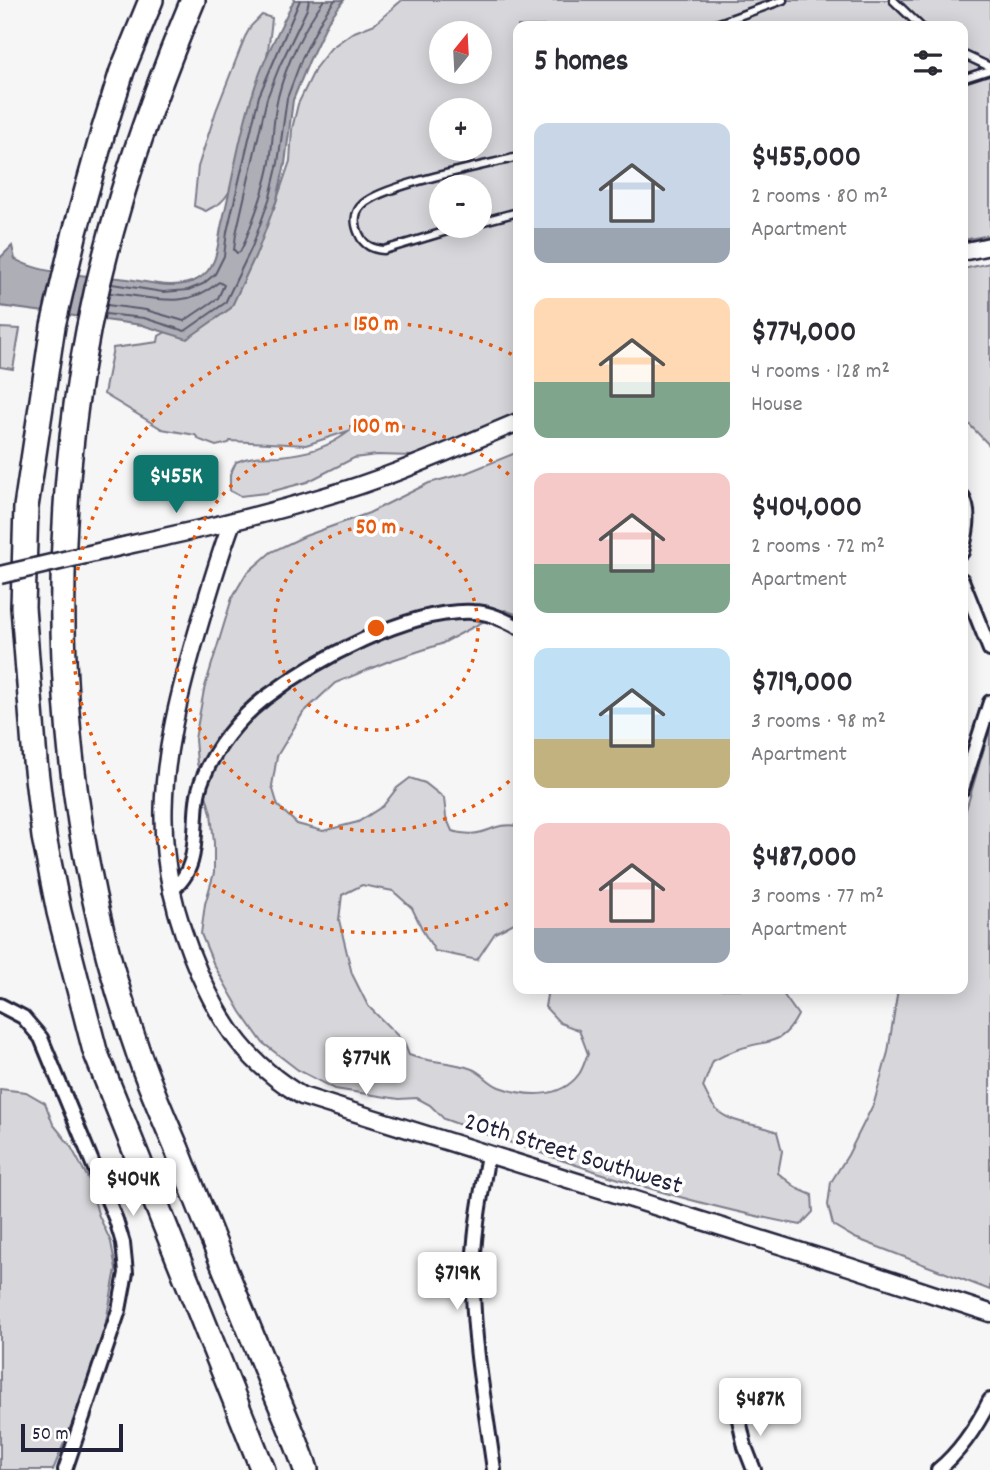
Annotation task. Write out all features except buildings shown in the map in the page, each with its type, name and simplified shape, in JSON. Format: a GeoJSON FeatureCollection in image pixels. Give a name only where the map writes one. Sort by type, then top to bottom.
{"type":"FeatureCollection","features":[{"type":"Feature","properties":{"kind":"highway"},"geometry":{"type":"LineString","coordinates":[[150,0],[107,120],[75,232],[53,326],[26,507],[23,607],[44,837],[95,1051],[263,1470]]}},
{"type":"Feature","properties":{"kind":"highway"},"geometry":{"type":"LineString","coordinates":[[193,0],[164,69],[142,133],[110,241],[93,312],[76,403],[65,507],[62,606],[64,679],[83,843],[97,908],[136,1049],[306,1470]]}},
{"type":"Feature","properties":{"kind":"street"},"geometry":{"type":"LineString","coordinates":[[968,251],[990,246]]}},
{"type":"Feature","properties":{"kind":"street"},"geometry":{"type":"LineString","coordinates":[[0,575],[232,522],[321,498],[388,475],[513,424]]}},
{"type":"Feature","properties":{"kind":"street","name":"20th Street Southwest"},"geometry":{"type":"LineString","coordinates":[[232,522],[218,559],[170,733],[163,806],[164,849],[170,891],[192,956],[227,1028],[250,1057],[274,1078],[302,1096],[850,1267],[990,1314]]}},
{"type":"Feature","properties":{"kind":"street"},"geometry":{"type":"LineString","coordinates":[[968,595],[990,650]]}},
{"type":"Feature","properties":{"kind":"street"},"geometry":{"type":"LineString","coordinates":[[170,891],[181,883],[190,868],[194,850],[195,814],[202,778],[218,750],[244,717],[264,699],[310,668],[364,638],[422,619],[475,611],[513,624]]}},
{"type":"Feature","properties":{"kind":"street"},"geometry":{"type":"LineString","coordinates":[[968,770],[990,702]]}},
{"type":"Feature","properties":{"kind":"street"},"geometry":{"type":"LineString","coordinates":[[0,1005],[23,1017],[41,1038],[116,1220],[125,1252],[126,1273],[119,1310],[65,1470]]}},
{"type":"Feature","properties":{"kind":"street"},"geometry":{"type":"LineString","coordinates":[[488,1155],[480,1202],[473,1288],[475,1334],[494,1470]]}},
{"type":"Feature","properties":{"kind":"street"},"geometry":{"type":"LineString","coordinates":[[938,1470],[960,1449],[990,1400]]}},
{"type":"Feature","properties":{"kind":"street"},"geometry":{"type":"LineString","coordinates":[[737,1415],[754,1470]]}},
{"type":"Feature","properties":{"kind":"lane"},"geometry":{"type":"LineString","coordinates":[[725,21],[783,0]]}},
{"type":"Feature","properties":{"kind":"lane"},"geometry":{"type":"LineString","coordinates":[[893,0],[915,21]]}},
{"type":"Feature","properties":{"kind":"lane"},"geometry":{"type":"LineString","coordinates":[[968,57],[990,69]]}},
{"type":"Feature","properties":{"kind":"lane"},"geometry":{"type":"LineString","coordinates":[[968,77],[990,69]]}},
{"type":"Feature","properties":{"kind":"lane"},"geometry":{"type":"LineString","coordinates":[[452,175],[513,158]]}},
{"type":"Feature","properties":{"kind":"lane"},"geometry":{"type":"LineString","coordinates":[[429,181],[386,193],[361,205],[355,222],[361,239],[373,249],[384,250],[429,236]]}},
{"type":"Feature","properties":{"kind":"lane"},"geometry":{"type":"LineString","coordinates":[[492,219],[513,213]]}},
{"type":"Feature","properties":{"kind":"shaded area"},"geometry":{"type":"Polygon","coordinates":[[[402,0],[990,0],[990,235],[968,239],[968,21],[513,21],[513,416],[414,456],[377,455],[354,458],[307,482],[266,493],[240,496],[230,491],[230,475],[236,462],[253,457],[309,451],[334,441],[351,430],[306,445],[230,441],[216,446],[200,440],[195,435],[162,429],[104,394],[113,348],[158,342],[159,336],[178,325],[274,208],[290,161],[292,129],[298,104],[316,67],[331,48],[352,33],[375,24],[402,0]]]}},
{"type":"Feature","properties":{"kind":"shaded area"},"geometry":{"type":"Polygon","coordinates":[[[262,15],[272,18],[248,145],[230,190],[220,203],[206,211],[194,206],[198,167],[216,111],[245,37],[262,15]]]}},
{"type":"Feature","properties":{"kind":"shaded area"},"geometry":{"type":"Polygon","coordinates":[[[990,263],[990,446],[968,423],[968,268],[990,263]]]}},
{"type":"Feature","properties":{"kind":"shaded area"},"geometry":{"type":"Polygon","coordinates":[[[0,328],[20,329],[13,369],[0,367],[0,328]]]}},
{"type":"Feature","properties":{"kind":"shaded area"},"geometry":{"type":"Polygon","coordinates":[[[513,454],[513,613],[505,610],[441,644],[335,683],[303,713],[277,756],[272,786],[278,806],[297,824],[323,831],[358,822],[383,806],[397,788],[410,778],[425,783],[444,798],[446,817],[452,831],[472,834],[513,825],[513,924],[495,933],[477,960],[435,951],[412,908],[393,891],[362,885],[342,895],[339,920],[352,974],[368,1006],[404,1042],[409,1055],[472,1069],[495,1085],[531,1094],[553,1092],[572,1082],[588,1054],[579,1030],[560,1023],[545,1007],[547,994],[783,994],[798,1015],[786,1032],[773,1040],[739,1049],[713,1061],[703,1087],[713,1106],[724,1116],[777,1132],[782,1151],[778,1173],[798,1189],[812,1195],[813,1212],[801,1225],[665,1193],[576,1165],[444,1119],[430,1105],[417,1098],[399,1099],[335,1089],[298,1070],[263,1043],[241,1012],[214,965],[201,934],[205,904],[214,873],[214,843],[211,813],[197,763],[195,739],[204,690],[232,598],[246,574],[271,552],[305,536],[369,513],[429,483],[466,473],[513,454]]]}},
{"type":"Feature","properties":{"kind":"shaded area"},"geometry":{"type":"Polygon","coordinates":[[[990,728],[990,1290],[855,1238],[833,1225],[828,1205],[831,1182],[874,1103],[888,1052],[897,994],[968,994],[968,803],[990,728]]]}},
{"type":"Feature","properties":{"kind":"shaded area"},"geometry":{"type":"Polygon","coordinates":[[[0,1089],[26,1092],[45,1103],[53,1124],[70,1145],[89,1180],[98,1214],[111,1242],[116,1269],[103,1337],[89,1382],[53,1470],[0,1470],[0,1089]]]}},
{"type":"Feature","properties":{"kind":"water"},"geometry":{"type":"Polygon","coordinates":[[[294,0],[344,0],[328,21],[293,100],[285,164],[277,199],[258,250],[231,308],[187,339],[142,325],[0,306],[0,258],[12,246],[15,259],[37,268],[65,273],[169,285],[189,283],[205,274],[214,262],[253,93],[266,57],[294,0]]]}}]}
